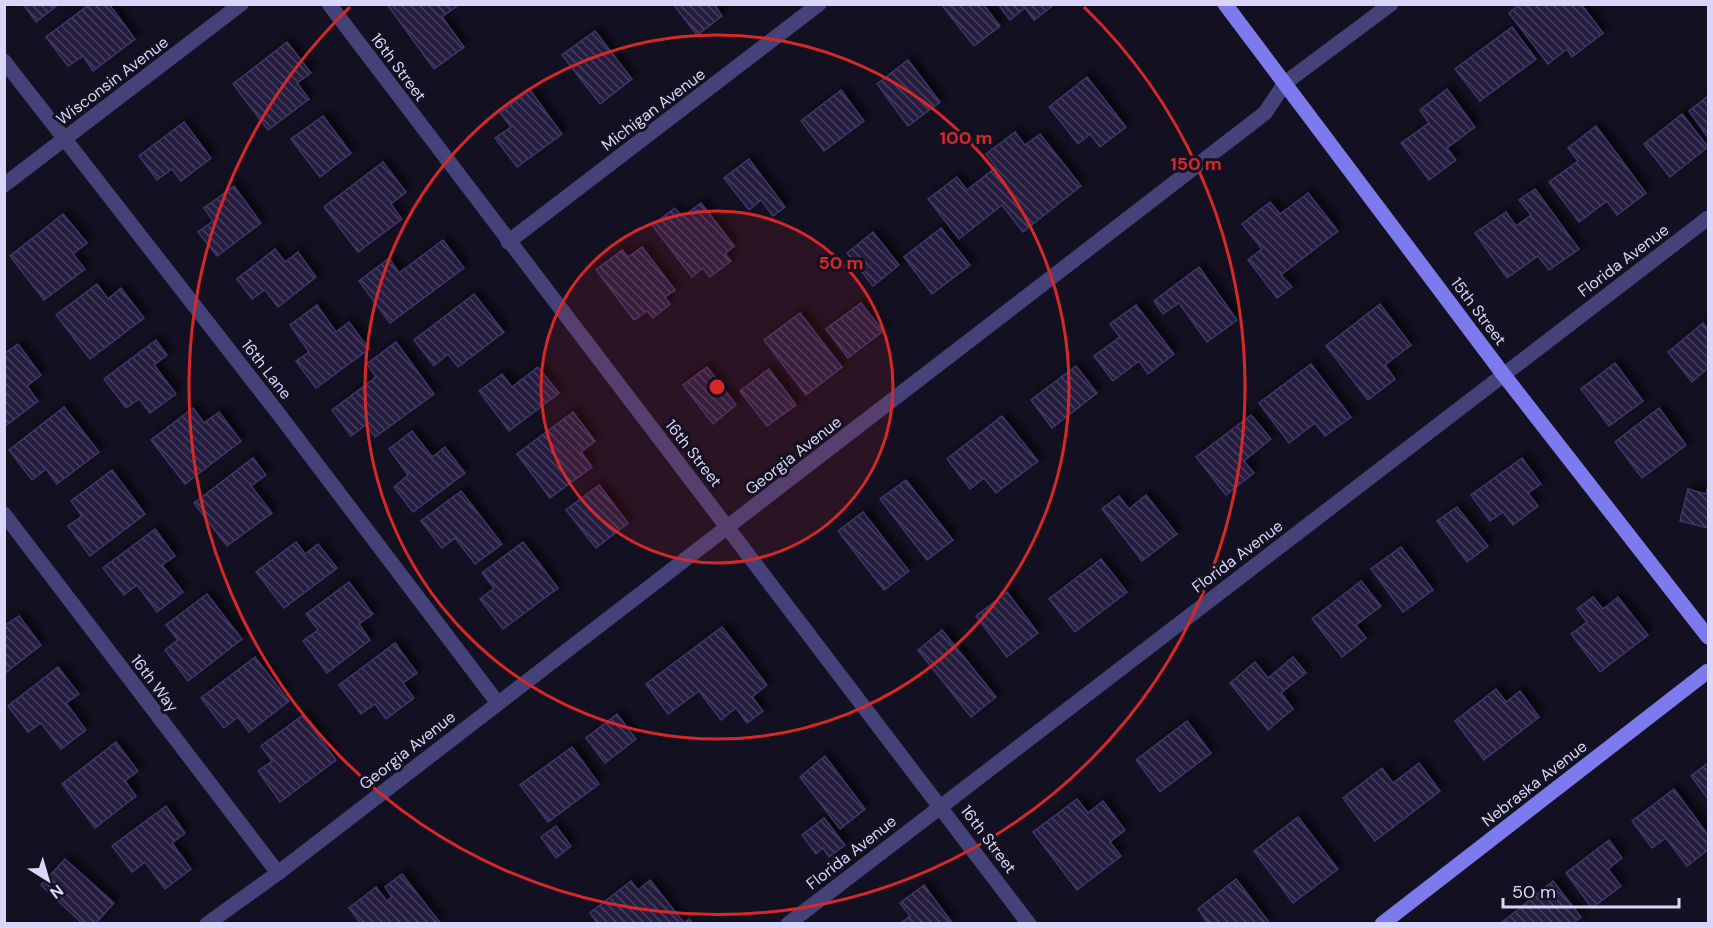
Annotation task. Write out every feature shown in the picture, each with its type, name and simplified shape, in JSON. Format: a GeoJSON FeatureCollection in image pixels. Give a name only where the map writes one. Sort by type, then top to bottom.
{"type":"FeatureCollection","features":[{"type":"Feature","properties":{"kind":"street","name":"Wisconsin Avenue"},"geometry":{"type":"LineString","coordinates":[[4,185],[241,4]]}},
{"type":"Feature","properties":{"kind":"street","name":"16th Street"},"geometry":{"type":"LineString","coordinates":[[329,4],[1029,924]]}},
{"type":"Feature","properties":{"kind":"street","name":"Michigan Avenue"},"geometry":{"type":"LineString","coordinates":[[508,242],[819,4]]}},
{"type":"Feature","properties":{"kind":"street","name":"15th Street"},"geometry":{"type":"LineString","coordinates":[[1225,4],[1503,374],[1708,637]]}},
{"type":"Feature","properties":{"kind":"street","name":"Georgia Avenue"},"geometry":{"type":"LineString","coordinates":[[207,924],[278,873],[497,702],[729,528],[1265,113],[1285,83],[1391,4]]}},
{"type":"Feature","properties":{"kind":"street","name":"16th Lane"},"geometry":{"type":"LineString","coordinates":[[4,61],[285,422],[497,702]]}},
{"type":"Feature","properties":{"kind":"street","name":"Florida Avenue"},"geometry":{"type":"LineString","coordinates":[[788,924],[940,805],[1708,218]]}},
{"type":"Feature","properties":{"kind":"street","name":"16th Way"},"geometry":{"type":"LineString","coordinates":[[4,514],[278,873]]}},
{"type":"Feature","properties":{"kind":"street","name":"Nebraska Avenue"},"geometry":{"type":"LineString","coordinates":[[1382,924],[1708,670]]}},
{"type":"Feature","properties":{"kind":"building"},"geometry":{"type":"Polygon","coordinates":[[[23,4],[59,4],[36,22],[23,4]]]}},
{"type":"Feature","properties":{"kind":"building"},"geometry":{"type":"Polygon","coordinates":[[[90,4],[109,4],[135,39],[93,71],[83,56],[68,66],[46,37],[90,4]]]}},
{"type":"Feature","properties":{"kind":"building"},"geometry":{"type":"Polygon","coordinates":[[[387,4],[455,4],[457,6],[442,17],[464,47],[434,69],[387,4]]]}},
{"type":"Feature","properties":{"kind":"building"},"geometry":{"type":"Polygon","coordinates":[[[673,4],[714,4],[722,16],[697,35],[673,4]]]}},
{"type":"Feature","properties":{"kind":"building"},"geometry":{"type":"Polygon","coordinates":[[[941,4],[983,4],[1000,26],[974,46],[941,4]]]}},
{"type":"Feature","properties":{"kind":"building"},"geometry":{"type":"Polygon","coordinates":[[[998,4],[1055,4],[1034,20],[1025,8],[1010,20],[998,4]]]}},
{"type":"Feature","properties":{"kind":"building"},"geometry":{"type":"Polygon","coordinates":[[[1520,4],[1581,4],[1603,33],[1572,57],[1567,49],[1548,64],[1509,13],[1520,4]]]}},
{"type":"Feature","properties":{"kind":"building"},"geometry":{"type":"Polygon","coordinates":[[[1512,27],[1536,59],[1480,101],[1455,69],[1512,27]]]}},
{"type":"Feature","properties":{"kind":"building"},"geometry":{"type":"Polygon","coordinates":[[[595,31],[632,79],[600,104],[562,55],[595,31]]]}},
{"type":"Feature","properties":{"kind":"building"},"geometry":{"type":"Polygon","coordinates":[[[287,42],[311,73],[297,83],[309,99],[268,130],[233,84],[287,42]]]}},
{"type":"Feature","properties":{"kind":"building"},"geometry":{"type":"Polygon","coordinates":[[[908,60],[940,102],[908,126],[877,84],[908,60]]]}},
{"type":"Feature","properties":{"kind":"building"},"geometry":{"type":"Polygon","coordinates":[[[1087,77],[1126,127],[1100,147],[1090,134],[1078,144],[1049,107],[1087,77]]]}},
{"type":"Feature","properties":{"kind":"building"},"geometry":{"type":"Polygon","coordinates":[[[1447,89],[1475,127],[1447,148],[1456,160],[1429,180],[1401,143],[1429,123],[1420,110],[1447,89]]]}},
{"type":"Feature","properties":{"kind":"building"},"geometry":{"type":"Polygon","coordinates":[[[530,90],[562,134],[517,167],[495,138],[511,127],[500,113],[530,90]]]}},
{"type":"Feature","properties":{"kind":"building"},"geometry":{"type":"Polygon","coordinates":[[[841,90],[864,121],[824,151],[801,121],[841,90]]]}},
{"type":"Feature","properties":{"kind":"building"},"geometry":{"type":"Polygon","coordinates":[[[1708,96],[1708,138],[1689,111],[1708,96]]]}},
{"type":"Feature","properties":{"kind":"building"},"geometry":{"type":"Polygon","coordinates":[[[1682,114],[1708,147],[1670,177],[1644,144],[1682,114]]]}},
{"type":"Feature","properties":{"kind":"building"},"geometry":{"type":"Polygon","coordinates":[[[323,116],[351,153],[320,177],[291,139],[323,116]]]}},
{"type":"Feature","properties":{"kind":"building"},"geometry":{"type":"Polygon","coordinates":[[[184,122],[211,158],[181,181],[172,169],[157,180],[139,156],[184,122]]]}},
{"type":"Feature","properties":{"kind":"building"},"geometry":{"type":"Polygon","coordinates":[[[1596,126],[1646,193],[1617,215],[1607,201],[1579,222],[1549,182],[1578,161],[1568,148],[1596,126]]]}},
{"type":"Feature","properties":{"kind":"building"},"geometry":{"type":"Polygon","coordinates":[[[1015,132],[1025,145],[1040,134],[1081,186],[1023,232],[1002,205],[959,239],[928,199],[957,177],[967,190],[996,167],[986,154],[1015,132]]]}},
{"type":"Feature","properties":{"kind":"building"},"geometry":{"type":"Polygon","coordinates":[[[749,159],[785,207],[773,216],[761,200],[749,210],[724,178],[749,159]]]}},
{"type":"Feature","properties":{"kind":"building"},"geometry":{"type":"Polygon","coordinates":[[[383,162],[406,192],[391,204],[402,219],[358,252],[324,207],[383,162]]]}},
{"type":"Feature","properties":{"kind":"building"},"geometry":{"type":"Polygon","coordinates":[[[234,186],[261,223],[217,256],[198,232],[213,221],[204,208],[234,186]]]}},
{"type":"Feature","properties":{"kind":"building"},"geometry":{"type":"Polygon","coordinates":[[[1535,189],[1579,249],[1549,270],[1538,256],[1507,278],[1475,233],[1506,212],[1516,226],[1531,215],[1519,200],[1535,189]]]}},
{"type":"Feature","properties":{"kind":"building"},"geometry":{"type":"Polygon","coordinates":[[[1308,193],[1338,231],[1281,275],[1292,287],[1277,298],[1248,260],[1262,249],[1242,224],[1270,202],[1280,214],[1308,193]]]}},
{"type":"Feature","properties":{"kind":"building"},"geometry":{"type":"Polygon","coordinates":[[[701,203],[734,246],[725,254],[731,261],[710,277],[703,268],[692,277],[652,225],[675,208],[682,217],[701,203]]]}},
{"type":"Feature","properties":{"kind":"building"},"geometry":{"type":"Polygon","coordinates":[[[63,214],[87,243],[73,254],[85,269],[44,300],[10,256],[63,214]]]}},
{"type":"Feature","properties":{"kind":"building"},"geometry":{"type":"Polygon","coordinates":[[[941,228],[970,265],[932,294],[904,257],[941,228]]]}},
{"type":"Feature","properties":{"kind":"building"},"geometry":{"type":"Polygon","coordinates":[[[873,232],[899,265],[873,286],[847,253],[873,232]]]}},
{"type":"Feature","properties":{"kind":"building"},"geometry":{"type":"Polygon","coordinates":[[[443,240],[464,268],[390,323],[359,281],[389,258],[399,273],[443,240]]]}},
{"type":"Feature","properties":{"kind":"building"},"geometry":{"type":"Polygon","coordinates":[[[642,247],[675,290],[665,297],[670,304],[653,318],[647,311],[634,320],[596,270],[622,250],[628,257],[642,247]]]}},
{"type":"Feature","properties":{"kind":"building"},"geometry":{"type":"Polygon","coordinates":[[[275,249],[285,262],[298,252],[316,277],[278,307],[265,290],[252,299],[237,279],[275,249]]]}},
{"type":"Feature","properties":{"kind":"building"},"geometry":{"type":"Polygon","coordinates":[[[1199,267],[1237,320],[1207,342],[1179,303],[1163,314],[1154,301],[1199,267]]]}},
{"type":"Feature","properties":{"kind":"building"},"geometry":{"type":"Polygon","coordinates":[[[97,284],[108,299],[121,288],[144,318],[90,359],[56,315],[97,284]]]}},
{"type":"Feature","properties":{"kind":"building"},"geometry":{"type":"Polygon","coordinates":[[[474,294],[504,332],[458,367],[448,354],[434,366],[414,340],[474,294]]]}},
{"type":"Feature","properties":{"kind":"building"},"geometry":{"type":"Polygon","coordinates":[[[861,303],[883,331],[848,358],[826,329],[861,303]]]}},
{"type":"Feature","properties":{"kind":"building"},"geometry":{"type":"Polygon","coordinates":[[[1380,304],[1411,345],[1385,365],[1395,379],[1368,400],[1326,346],[1380,304]]]}},
{"type":"Feature","properties":{"kind":"building"},"geometry":{"type":"Polygon","coordinates":[[[317,305],[336,332],[349,322],[369,349],[316,388],[296,361],[309,352],[290,325],[317,305]]]}},
{"type":"Feature","properties":{"kind":"building"},"geometry":{"type":"Polygon","coordinates":[[[1136,305],[1174,354],[1148,374],[1139,361],[1113,381],[1094,356],[1120,337],[1110,324],[1136,305]]]}},
{"type":"Feature","properties":{"kind":"building"},"geometry":{"type":"Polygon","coordinates":[[[800,313],[842,367],[806,395],[764,340],[800,313]]]}},
{"type":"Feature","properties":{"kind":"building"},"geometry":{"type":"Polygon","coordinates":[[[1703,323],[1708,329],[1708,368],[1692,382],[1668,352],[1703,323]]]}},
{"type":"Feature","properties":{"kind":"building"},"geometry":{"type":"Polygon","coordinates":[[[156,340],[167,355],[154,365],[176,394],[150,413],[139,399],[126,408],[104,379],[156,340]]]}},
{"type":"Feature","properties":{"kind":"building"},"geometry":{"type":"Polygon","coordinates":[[[396,342],[434,394],[375,437],[366,425],[351,436],[332,410],[376,377],[367,364],[396,342]]]}},
{"type":"Feature","properties":{"kind":"building"},"geometry":{"type":"Polygon","coordinates":[[[18,344],[41,375],[27,386],[38,401],[4,427],[4,354],[18,344]]]}},
{"type":"Feature","properties":{"kind":"building"},"geometry":{"type":"Polygon","coordinates":[[[1615,363],[1643,401],[1609,426],[1581,389],[1615,363]]]}},
{"type":"Feature","properties":{"kind":"building"},"geometry":{"type":"Polygon","coordinates":[[[1311,364],[1351,417],[1325,436],[1315,423],[1289,443],[1259,403],[1311,364]]]}},
{"type":"Feature","properties":{"kind":"building"},"geometry":{"type":"Polygon","coordinates":[[[1076,366],[1097,393],[1052,428],[1031,400],[1076,366]]]}},
{"type":"Feature","properties":{"kind":"building"},"geometry":{"type":"Polygon","coordinates":[[[538,367],[559,393],[509,431],[479,391],[502,374],[512,387],[538,367]]]}},
{"type":"Feature","properties":{"kind":"building"},"geometry":{"type":"Polygon","coordinates":[[[707,367],[736,405],[713,424],[683,385],[707,367]]]}},
{"type":"Feature","properties":{"kind":"building"},"geometry":{"type":"Polygon","coordinates":[[[769,369],[796,405],[767,426],[740,391],[769,369]]]}},
{"type":"Feature","properties":{"kind":"building"},"geometry":{"type":"Polygon","coordinates":[[[64,407],[99,452],[57,484],[46,469],[32,480],[9,450],[64,407]]]}},
{"type":"Feature","properties":{"kind":"building"},"geometry":{"type":"Polygon","coordinates":[[[193,408],[204,423],[219,412],[241,441],[185,484],[151,440],[193,408]]]}},
{"type":"Feature","properties":{"kind":"building"},"geometry":{"type":"Polygon","coordinates":[[[1659,408],[1686,445],[1642,478],[1615,442],[1659,408]]]}},
{"type":"Feature","properties":{"kind":"building"},"geometry":{"type":"Polygon","coordinates":[[[573,412],[595,441],[581,452],[592,467],[550,498],[517,454],[573,412]]]}},
{"type":"Feature","properties":{"kind":"building"},"geometry":{"type":"Polygon","coordinates":[[[1251,415],[1271,439],[1244,461],[1254,473],[1226,495],[1196,457],[1251,415]]]}},
{"type":"Feature","properties":{"kind":"building"},"geometry":{"type":"Polygon","coordinates":[[[1002,416],[1038,461],[996,493],[984,478],[970,489],[947,459],[1002,416]]]}},
{"type":"Feature","properties":{"kind":"building"},"geometry":{"type":"Polygon","coordinates":[[[412,431],[432,457],[445,447],[465,473],[413,512],[394,487],[408,475],[389,449],[412,431]]]}},
{"type":"Feature","properties":{"kind":"building"},"geometry":{"type":"Polygon","coordinates":[[[253,458],[266,475],[251,486],[272,513],[227,546],[194,503],[253,458]]]}},
{"type":"Feature","properties":{"kind":"building"},"geometry":{"type":"Polygon","coordinates":[[[1522,458],[1541,484],[1528,493],[1538,506],[1513,525],[1503,512],[1490,521],[1471,495],[1522,458]]]}},
{"type":"Feature","properties":{"kind":"building"},"geometry":{"type":"Polygon","coordinates":[[[112,470],[145,514],[90,556],[68,526],[82,516],[71,501],[112,470]]]}},
{"type":"Feature","properties":{"kind":"building"},"geometry":{"type":"Polygon","coordinates":[[[906,480],[953,540],[927,560],[880,499],[906,480]]]}},
{"type":"Feature","properties":{"kind":"building"},"geometry":{"type":"Polygon","coordinates":[[[599,485],[628,523],[596,548],[566,510],[599,485]]]}},
{"type":"Feature","properties":{"kind":"building"},"geometry":{"type":"Polygon","coordinates":[[[1708,486],[1708,528],[1680,521],[1688,489],[1706,494],[1708,486]]]}},
{"type":"Feature","properties":{"kind":"building"},"geometry":{"type":"Polygon","coordinates":[[[461,491],[502,544],[475,564],[455,538],[442,548],[421,521],[461,491]]]}},
{"type":"Feature","properties":{"kind":"building"},"geometry":{"type":"Polygon","coordinates":[[[1146,495],[1177,534],[1142,561],[1102,509],[1119,496],[1129,509],[1146,495]]]}},
{"type":"Feature","properties":{"kind":"building"},"geometry":{"type":"Polygon","coordinates":[[[1457,507],[1488,546],[1467,562],[1437,521],[1457,507]]]}},
{"type":"Feature","properties":{"kind":"building"},"geometry":{"type":"Polygon","coordinates":[[[863,512],[909,571],[884,590],[838,531],[863,512]]]}},
{"type":"Feature","properties":{"kind":"building"},"geometry":{"type":"Polygon","coordinates":[[[155,529],[175,556],[162,565],[183,592],[157,612],[137,585],[124,595],[103,568],[155,529]]]}},
{"type":"Feature","properties":{"kind":"building"},"geometry":{"type":"Polygon","coordinates":[[[296,542],[305,554],[318,544],[337,568],[284,608],[256,572],[296,542]]]}},
{"type":"Feature","properties":{"kind":"building"},"geometry":{"type":"Polygon","coordinates":[[[523,542],[558,588],[503,629],[480,599],[494,588],[482,573],[523,542]]]}},
{"type":"Feature","properties":{"kind":"building"},"geometry":{"type":"Polygon","coordinates":[[[1401,547],[1433,590],[1403,612],[1371,569],[1401,547]]]}},
{"type":"Feature","properties":{"kind":"building"},"geometry":{"type":"Polygon","coordinates":[[[1101,559],[1127,592],[1075,632],[1049,599],[1101,559]]]}},
{"type":"Feature","properties":{"kind":"building"},"geometry":{"type":"Polygon","coordinates":[[[1361,581],[1381,606],[1356,625],[1366,638],[1342,657],[1312,619],[1361,581]]]}},
{"type":"Feature","properties":{"kind":"building"},"geometry":{"type":"Polygon","coordinates":[[[349,582],[373,614],[359,624],[370,640],[327,673],[303,641],[318,630],[306,614],[349,582]]]}},
{"type":"Feature","properties":{"kind":"building"},"geometry":{"type":"Polygon","coordinates":[[[1007,592],[1038,633],[1007,657],[976,616],[1007,592]]]}},
{"type":"Feature","properties":{"kind":"building"},"geometry":{"type":"Polygon","coordinates":[[[207,594],[242,639],[188,681],[165,650],[178,640],[166,625],[207,594]]]}},
{"type":"Feature","properties":{"kind":"building"},"geometry":{"type":"Polygon","coordinates":[[[1593,597],[1603,609],[1618,597],[1648,635],[1600,672],[1571,634],[1587,622],[1577,609],[1593,597]]]}},
{"type":"Feature","properties":{"kind":"building"},"geometry":{"type":"Polygon","coordinates":[[[19,616],[41,645],[4,674],[4,626],[19,616]]]}},
{"type":"Feature","properties":{"kind":"building"},"geometry":{"type":"Polygon","coordinates":[[[722,627],[767,685],[752,697],[763,711],[747,723],[736,708],[721,720],[699,691],[668,714],[646,684],[722,627]]]}},
{"type":"Feature","properties":{"kind":"building"},"geometry":{"type":"Polygon","coordinates":[[[942,630],[996,697],[971,717],[918,650],[942,630]]]}},
{"type":"Feature","properties":{"kind":"building"},"geometry":{"type":"Polygon","coordinates":[[[395,643],[417,673],[403,683],[414,698],[386,719],[375,704],[361,714],[339,685],[395,643]]]}},
{"type":"Feature","properties":{"kind":"building"},"geometry":{"type":"Polygon","coordinates":[[[255,657],[289,701],[249,732],[238,717],[224,728],[201,698],[255,657]]]}},
{"type":"Feature","properties":{"kind":"building"},"geometry":{"type":"Polygon","coordinates":[[[1293,657],[1306,673],[1281,693],[1293,709],[1268,730],[1230,683],[1255,662],[1268,678],[1293,657]]]}},
{"type":"Feature","properties":{"kind":"building"},"geometry":{"type":"Polygon","coordinates":[[[58,667],[79,694],[66,703],[86,730],[61,749],[41,723],[28,732],[8,706],[58,667]]]}},
{"type":"Feature","properties":{"kind":"building"},"geometry":{"type":"Polygon","coordinates":[[[1496,689],[1506,702],[1520,691],[1539,717],[1484,760],[1455,721],[1496,689]]]}},
{"type":"Feature","properties":{"kind":"building"},"geometry":{"type":"Polygon","coordinates":[[[617,714],[636,739],[605,763],[586,738],[617,714]]]}},
{"type":"Feature","properties":{"kind":"building"},"geometry":{"type":"Polygon","coordinates":[[[303,715],[336,760],[280,802],[258,771],[272,761],[261,746],[303,715]]]}},
{"type":"Feature","properties":{"kind":"building"},"geometry":{"type":"Polygon","coordinates":[[[1187,721],[1211,753],[1160,792],[1136,760],[1187,721]]]}},
{"type":"Feature","properties":{"kind":"building"},"geometry":{"type":"Polygon","coordinates":[[[116,742],[138,771],[125,781],[136,796],[95,828],[62,784],[116,742]]]}},
{"type":"Feature","properties":{"kind":"building"},"geometry":{"type":"Polygon","coordinates":[[[572,747],[599,784],[548,822],[520,785],[572,747]]]}},
{"type":"Feature","properties":{"kind":"building"},"geometry":{"type":"Polygon","coordinates":[[[825,756],[865,809],[840,829],[800,777],[825,756]]]}},
{"type":"Feature","properties":{"kind":"building"},"geometry":{"type":"Polygon","coordinates":[[[1419,763],[1440,791],[1375,841],[1343,798],[1382,768],[1393,783],[1419,763]]]}},
{"type":"Feature","properties":{"kind":"building"},"geometry":{"type":"Polygon","coordinates":[[[1708,763],[1708,799],[1691,776],[1708,763]]]}},
{"type":"Feature","properties":{"kind":"building"},"geometry":{"type":"Polygon","coordinates":[[[1674,789],[1708,835],[1708,850],[1687,866],[1666,838],[1652,848],[1632,821],[1674,789]]]}},
{"type":"Feature","properties":{"kind":"building"},"geometry":{"type":"Polygon","coordinates":[[[1077,799],[1088,813],[1103,801],[1125,830],[1110,842],[1121,856],[1077,890],[1033,832],[1077,799]]]}},
{"type":"Feature","properties":{"kind":"building"},"geometry":{"type":"Polygon","coordinates":[[[166,806],[185,833],[172,843],[191,869],[165,889],[145,862],[132,872],[112,846],[166,806]]]}},
{"type":"Feature","properties":{"kind":"building"},"geometry":{"type":"Polygon","coordinates":[[[1298,817],[1338,869],[1293,903],[1254,851],[1298,817]]]}},
{"type":"Feature","properties":{"kind":"building"},"geometry":{"type":"Polygon","coordinates":[[[824,818],[845,845],[829,857],[823,848],[816,854],[802,835],[824,818]]]}},
{"type":"Feature","properties":{"kind":"building"},"geometry":{"type":"Polygon","coordinates":[[[556,826],[571,846],[556,858],[541,837],[556,826]]]}},
{"type":"Feature","properties":{"kind":"building"},"geometry":{"type":"Polygon","coordinates":[[[1609,840],[1622,858],[1608,869],[1621,886],[1592,908],[1566,873],[1609,840]]]}},
{"type":"Feature","properties":{"kind":"building"},"geometry":{"type":"Polygon","coordinates":[[[65,859],[114,903],[95,924],[83,924],[41,885],[65,859]]]}},
{"type":"Feature","properties":{"kind":"building"},"geometry":{"type":"Polygon","coordinates":[[[402,874],[441,924],[361,924],[349,908],[376,887],[387,901],[392,897],[385,887],[402,874]]]}},
{"type":"Feature","properties":{"kind":"building"},"geometry":{"type":"Polygon","coordinates":[[[1236,879],[1268,921],[1264,924],[1208,924],[1198,909],[1236,879]]]}},
{"type":"Feature","properties":{"kind":"building"},"geometry":{"type":"Polygon","coordinates":[[[650,880],[684,923],[689,919],[693,924],[598,924],[590,913],[631,881],[638,890],[650,880]]]}},
{"type":"Feature","properties":{"kind":"building"},"geometry":{"type":"Polygon","coordinates":[[[1553,881],[1581,917],[1572,924],[1500,924],[1553,881]]]}},
{"type":"Feature","properties":{"kind":"building"},"geometry":{"type":"Polygon","coordinates":[[[924,885],[953,924],[900,924],[910,916],[900,903],[924,885]]]}}]}
